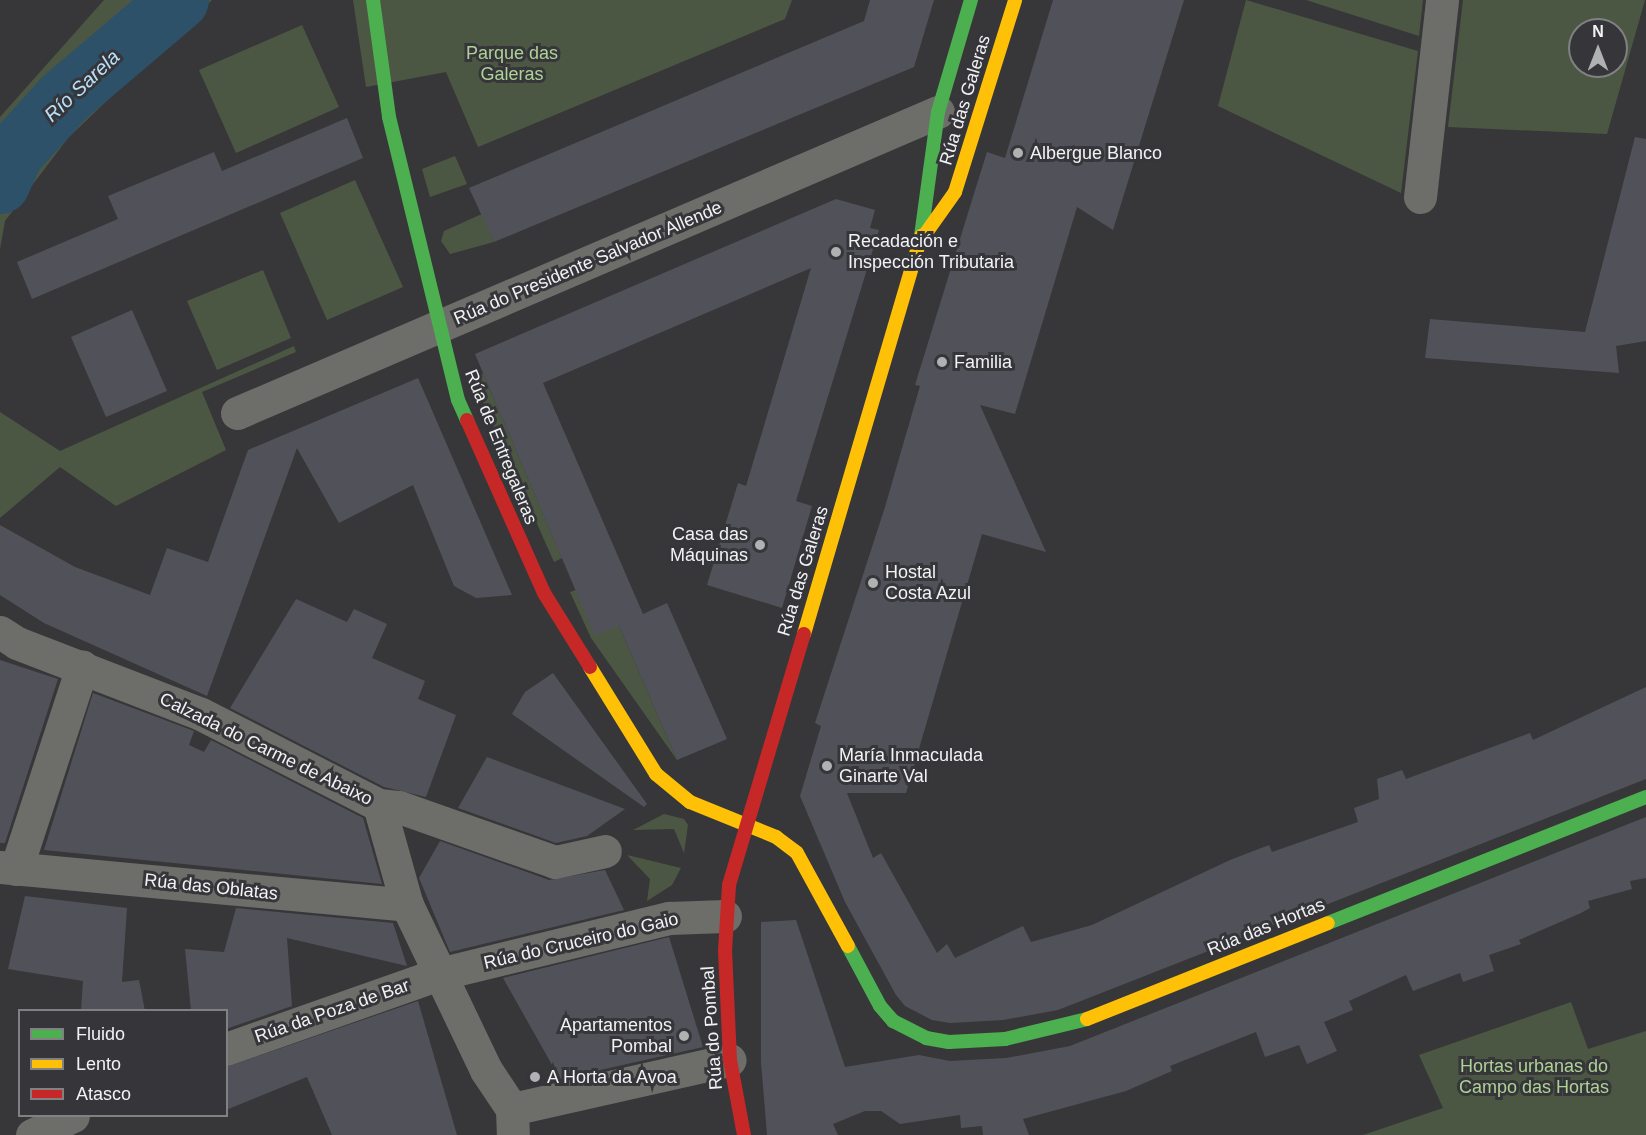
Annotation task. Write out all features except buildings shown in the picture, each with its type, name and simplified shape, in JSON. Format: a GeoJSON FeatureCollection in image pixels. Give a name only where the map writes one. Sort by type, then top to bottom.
{"type":"FeatureCollection","features":[{"type":"Feature","properties":{"kind":"street","name":"Rúa de Entregaleras"},"geometry":{"type":"LineString","coordinates":[[373,0],[389,117],[438,327],[458,400],[544,593],[656,774],[690,802],[776,837],[797,853],[880,1006],[893,1021]]}},
{"type":"Feature","properties":{"kind":"street","name":"Rúa das Galeras"},"geometry":{"type":"LineString","coordinates":[[725,916],[747,825],[923,237],[930,121],[971,0]]}},
{"type":"Feature","properties":{"kind":"street","name":"Rúa das Galeras"},"geometry":{"type":"LineString","coordinates":[[923,237],[943,211],[964,165],[1015,0]]}},
{"type":"Feature","properties":{"kind":"street"},"geometry":{"type":"LineString","coordinates":[[1420,197],[1442,0]]}},
{"type":"Feature","properties":{"kind":"street","name":"Rúa do Presidente Salvador Allende"},"geometry":{"type":"LineString","coordinates":[[237,413],[930,121]]}},
{"type":"Feature","properties":{"kind":"street"},"geometry":{"type":"LineString","coordinates":[[930,121],[951,148],[943,211]]}},
{"type":"Feature","properties":{"kind":"street","name":"Calzada do Carme de Abaixo"},"geometry":{"type":"LineString","coordinates":[[0,632],[17,643],[201,714],[379,805],[399,807],[555,862],[605,851]]}},
{"type":"Feature","properties":{"kind":"street","name":"Rúa das Oblatas"},"geometry":{"type":"LineString","coordinates":[[82,667],[8,868],[406,905]]}},
{"type":"Feature","properties":{"kind":"street","name":"Rúa das Hortas"},"geometry":{"type":"LineString","coordinates":[[893,1021],[926,1038],[949,1042],[1005,1039],[1063,1028],[1646,797]]}},
{"type":"Feature","properties":{"kind":"street"},"geometry":{"type":"LineString","coordinates":[[379,805],[406,905],[512,1122],[730,1060]]}},
{"type":"Feature","properties":{"kind":"street","name":"Rúa do Cruceiro do Gaio"},"geometry":{"type":"LineString","coordinates":[[439,974],[669,918],[725,916]]}},
{"type":"Feature","properties":{"kind":"street","name":"Rúa do Pombal"},"geometry":{"type":"LineString","coordinates":[[725,916],[730,1060],[744,1135]]}},
{"type":"Feature","properties":{"kind":"street","name":"Rúa da Poza de Bar"},"geometry":{"type":"LineString","coordinates":[[228,1048],[439,974]]}},
{"type":"Feature","properties":{"kind":"street"},"geometry":{"type":"LineString","coordinates":[[32,1135],[71,1117]]}},
{"type":"Feature","properties":{"kind":"green space"},"geometry":{"type":"Polygon","coordinates":[[[104,0],[212,0],[68,138],[5,221],[0,249],[0,117],[104,0]]]}},
{"type":"Feature","properties":{"kind":"green space","name":"Parque das Galeras"},"geometry":{"type":"Polygon","coordinates":[[[353,0],[792,0],[785,19],[478,147],[446,72],[366,87],[353,0]]]}},
{"type":"Feature","properties":{"kind":"green space"},"geometry":{"type":"Polygon","coordinates":[[[1246,0],[1418,51],[1401,193],[1218,106],[1246,0]]]}},
{"type":"Feature","properties":{"kind":"green space"},"geometry":{"type":"Polygon","coordinates":[[[1306,0],[1423,0],[1419,36],[1306,0]]]}},
{"type":"Feature","properties":{"kind":"green space"},"geometry":{"type":"Polygon","coordinates":[[[1463,0],[1645,0],[1628,60],[1628,18],[1568,18],[1568,78],[1623,78],[1607,134],[1448,127],[1463,0]]]}},
{"type":"Feature","properties":{"kind":"green space"},"geometry":{"type":"Polygon","coordinates":[[[302,25],[339,107],[236,153],[199,70],[302,25]]]}},
{"type":"Feature","properties":{"kind":"green space"},"geometry":{"type":"Polygon","coordinates":[[[455,156],[467,184],[430,197],[422,169],[455,156]]]}},
{"type":"Feature","properties":{"kind":"green space"},"geometry":{"type":"Polygon","coordinates":[[[355,180],[403,287],[327,320],[280,213],[355,180]]]}},
{"type":"Feature","properties":{"kind":"green space"},"geometry":{"type":"Polygon","coordinates":[[[482,214],[494,242],[450,254],[441,241],[444,231],[482,214]]]}},
{"type":"Feature","properties":{"kind":"green space"},"geometry":{"type":"Polygon","coordinates":[[[263,270],[291,338],[217,370],[187,301],[263,270]]]}},
{"type":"Feature","properties":{"kind":"green space"},"geometry":{"type":"Polygon","coordinates":[[[294,346],[296,352],[202,392],[226,450],[116,506],[60,467],[0,518],[0,412],[60,451],[294,346]]]}},
{"type":"Feature","properties":{"kind":"green space"},"geometry":{"type":"Polygon","coordinates":[[[483,373],[562,558],[554,562],[478,391],[475,377],[483,373]]]}},
{"type":"Feature","properties":{"kind":"green space"},"geometry":{"type":"Polygon","coordinates":[[[576,590],[619,626],[677,760],[591,638],[570,592],[576,590]]]}},
{"type":"Feature","properties":{"kind":"green space"},"geometry":{"type":"Polygon","coordinates":[[[664,814],[684,819],[688,825],[684,853],[674,829],[633,830],[664,814]]]}},
{"type":"Feature","properties":{"kind":"green space"},"geometry":{"type":"Polygon","coordinates":[[[627,855],[681,868],[672,885],[647,901],[650,879],[627,855]]]}},
{"type":"Feature","properties":{"kind":"green space","name":"Hortas urbanas do Campo das Hortas"},"geometry":{"type":"Polygon","coordinates":[[[1571,1002],[1588,1049],[1646,1031],[1646,1135],[1363,1135],[1443,1108],[1419,1055],[1571,1002]]]}},
{"type":"Feature","properties":{"kind":"waterway","name":"Río Sarela"},"geometry":{"type":"LineString","coordinates":[[0,184],[14,153],[64,98],[179,0]]}},
{"type":"Feature","properties":{"kind":"traffic: fast"},"geometry":{"type":"LineString","coordinates":[[373,0],[389,117],[458,400],[467,420]]}},
{"type":"Feature","properties":{"kind":"traffic: fast"},"geometry":{"type":"LineString","coordinates":[[921,236],[938,112],[971,0]]}},
{"type":"Feature","properties":{"kind":"traffic: fast"},"geometry":{"type":"LineString","coordinates":[[1328,923],[1646,797]]}},
{"type":"Feature","properties":{"kind":"traffic: fast"},"geometry":{"type":"LineString","coordinates":[[848,946],[880,1006],[893,1021],[926,1038],[949,1042],[1005,1039],[1087,1019]]}},
{"type":"Feature","properties":{"kind":"traffic: slow"},"geometry":{"type":"LineString","coordinates":[[926,233],[955,192],[1015,0]]}},
{"type":"Feature","properties":{"kind":"traffic: slow"},"geometry":{"type":"LineString","coordinates":[[804,634],[921,236]]}},
{"type":"Feature","properties":{"kind":"traffic: slow"},"geometry":{"type":"LineString","coordinates":[[590,667],[656,774],[690,802],[776,837],[797,853],[848,946]]}},
{"type":"Feature","properties":{"kind":"traffic: slow"},"geometry":{"type":"LineString","coordinates":[[1087,1019],[1328,923]]}},
{"type":"Feature","properties":{"kind":"traffic: jam"},"geometry":{"type":"LineString","coordinates":[[467,420],[544,593],[590,667]]}},
{"type":"Feature","properties":{"kind":"traffic: jam"},"geometry":{"type":"LineString","coordinates":[[744,1135],[730,1060],[725,951],[729,885],[804,634]]}},
{"type":"Feature","properties":{"kind":"place","name":"Albergue Blanco"},"geometry":{"type":"Point","coordinates":[1018,153]}},
{"type":"Feature","properties":{"kind":"place","name":"Recadación e Inspección Tributaria"},"geometry":{"type":"Point","coordinates":[836,252]}},
{"type":"Feature","properties":{"kind":"place","name":"Familia"},"geometry":{"type":"Point","coordinates":[942,362]}},
{"type":"Feature","properties":{"kind":"place","name":"Casa das Máquinas"},"geometry":{"type":"Point","coordinates":[760,545]}},
{"type":"Feature","properties":{"kind":"place","name":"Hostal Costa Azul"},"geometry":{"type":"Point","coordinates":[873,583]}},
{"type":"Feature","properties":{"kind":"place","name":"María Inmaculada Ginarte Val"},"geometry":{"type":"Point","coordinates":[827,766]}},
{"type":"Feature","properties":{"kind":"place","name":"Apartamentos Pombal"},"geometry":{"type":"Point","coordinates":[684,1036]}},
{"type":"Feature","properties":{"kind":"place","name":"A Horta da Avoa"},"geometry":{"type":"Point","coordinates":[535,1077]}}]}
